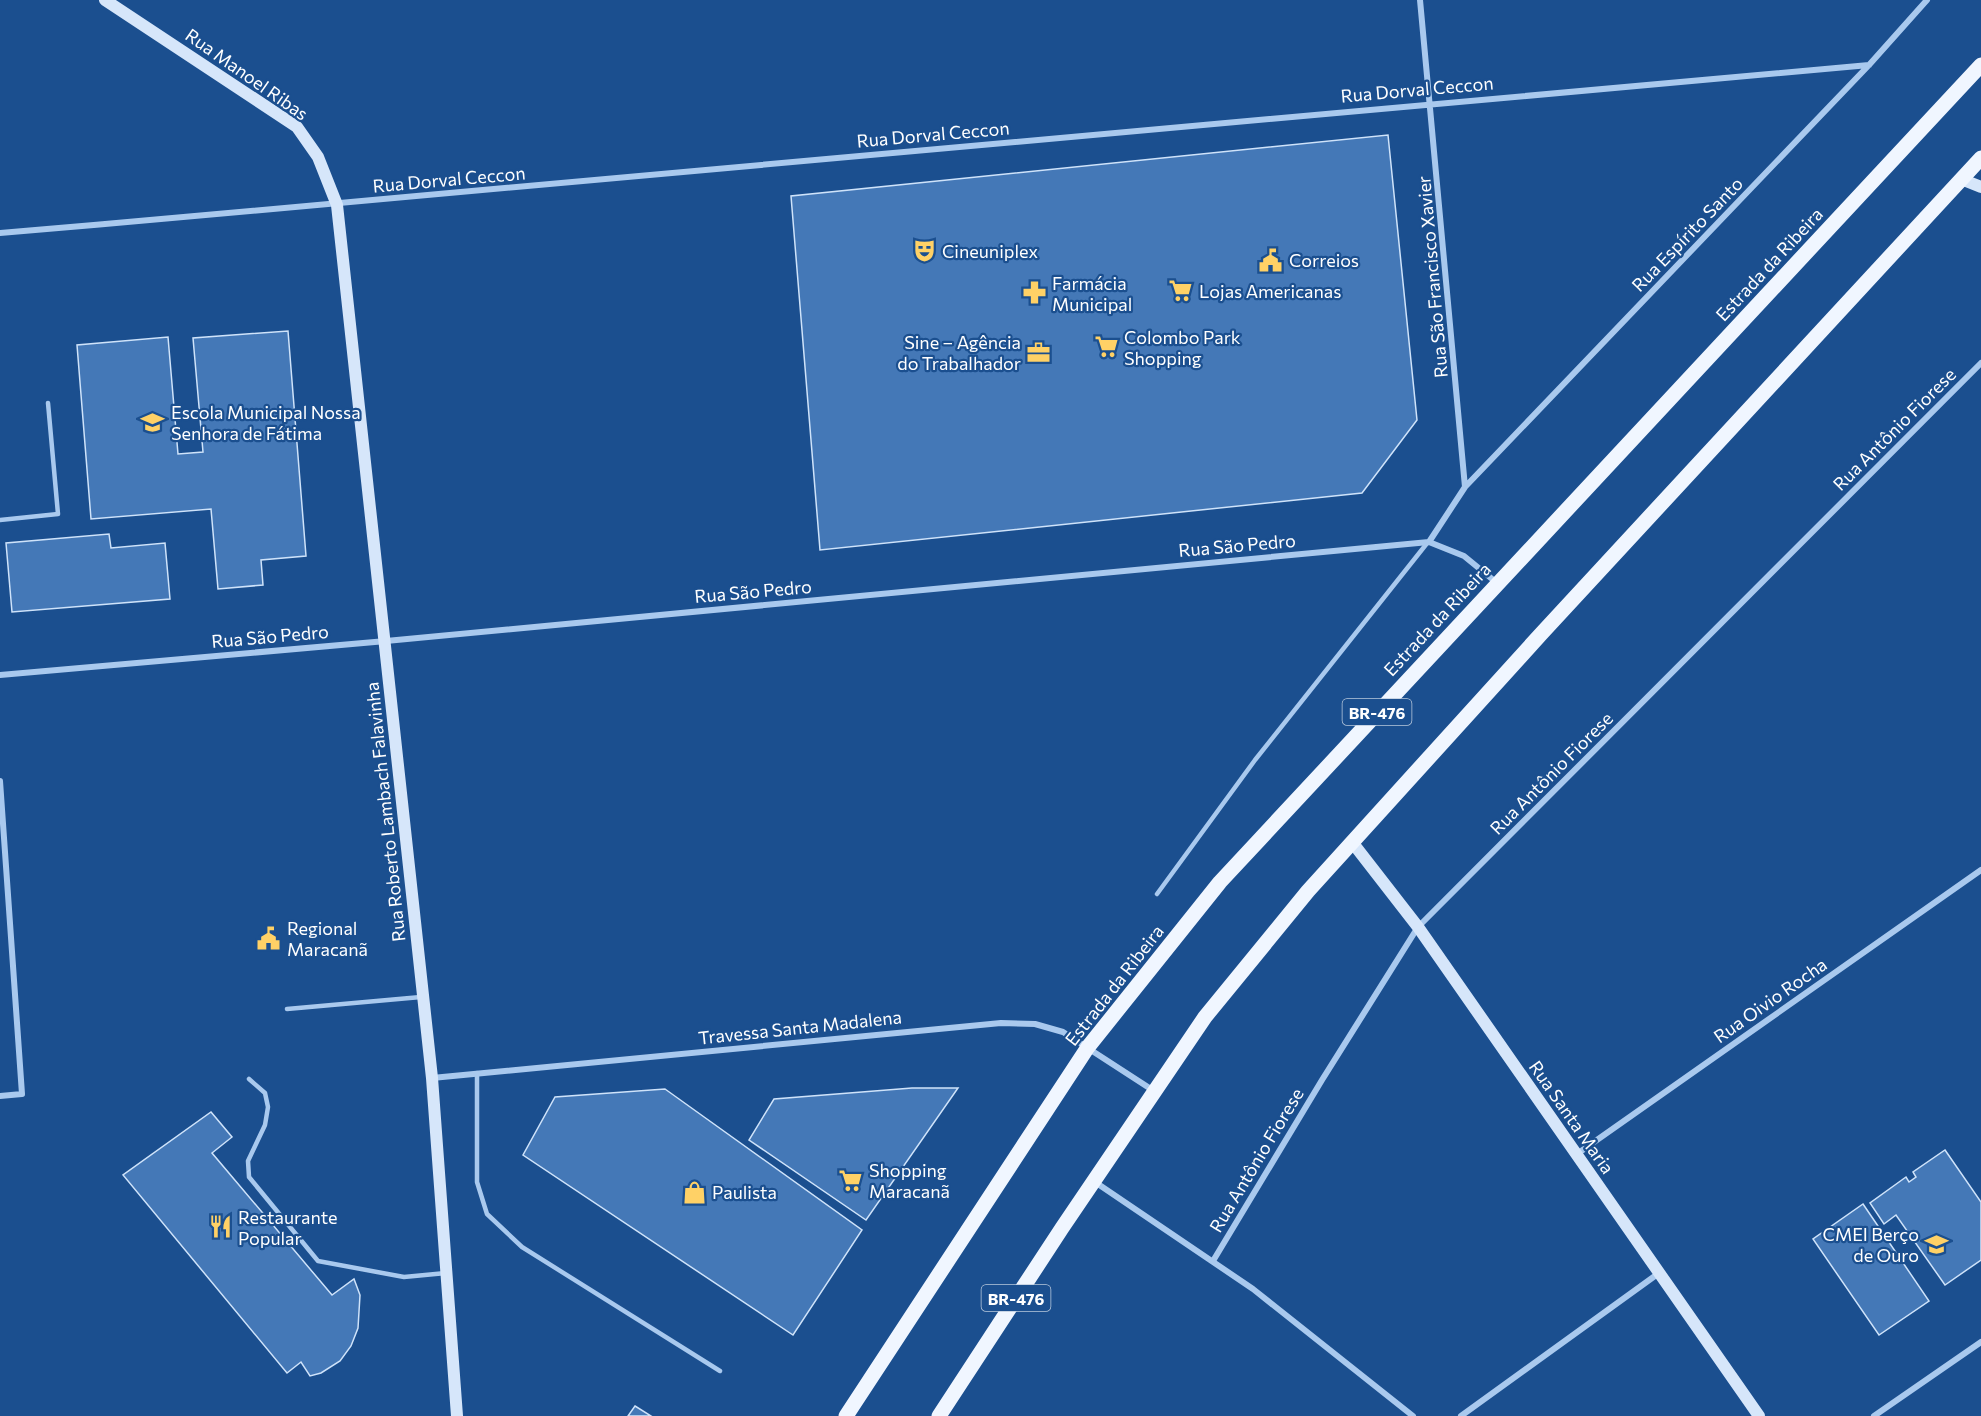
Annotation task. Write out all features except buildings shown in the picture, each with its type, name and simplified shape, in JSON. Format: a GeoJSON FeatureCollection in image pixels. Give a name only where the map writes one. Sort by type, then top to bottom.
{"type":"FeatureCollection","features":[{"type":"Feature","properties":{"kind":"main road","name":"Estrada da Ribeira"},"geometry":{"type":"LineString","coordinates":[[846,1416],[1088,1047],[1220,882],[1981,65]]}},
{"type":"Feature","properties":{"kind":"main road","name":"BR-476"},"geometry":{"type":"LineString","coordinates":[[939,1416],[1205,1017],[1308,891],[1549,625],[1981,158]]}},
{"type":"Feature","properties":{"kind":"street","name":"Rua Manoel Ribas"},"geometry":{"type":"LineString","coordinates":[[105,0],[297,127],[318,157],[337,205]]}},
{"type":"Feature","properties":{"kind":"street","name":"Rua São Francisco Xavier"},"geometry":{"type":"LineString","coordinates":[[1420,0],[1466,487]]}},
{"type":"Feature","properties":{"kind":"street","name":"Rua Espírito Santo"},"geometry":{"type":"LineString","coordinates":[[1466,487],[1869,65],[1927,0]]}},
{"type":"Feature","properties":{"kind":"street","name":"Rua Dorval Ceccon"},"geometry":{"type":"LineString","coordinates":[[0,233],[337,205],[1431,102],[1869,65]]}},
{"type":"Feature","properties":{"kind":"street"},"geometry":{"type":"LineString","coordinates":[[1961,179],[1981,187]]}},
{"type":"Feature","properties":{"kind":"street","name":"Rua Roberto Lambach Falavinha"},"geometry":{"type":"LineString","coordinates":[[337,205],[432,1078],[457,1416]]}},
{"type":"Feature","properties":{"kind":"street","name":"Rua Antônio Fiorese"},"geometry":{"type":"LineString","coordinates":[[1213,1261],[1322,1080],[1419,927],[1981,363]]}},
{"type":"Feature","properties":{"kind":"street"},"geometry":{"type":"LineString","coordinates":[[1429,542],[1466,487]]}},
{"type":"Feature","properties":{"kind":"street","name":"Rua São Pedro"},"geometry":{"type":"LineString","coordinates":[[0,675],[386,641],[1429,542],[1464,556],[1497,584]]}},
{"type":"Feature","properties":{"kind":"street"},"geometry":{"type":"LineString","coordinates":[[0,781],[22,1094],[0,1096]]}},
{"type":"Feature","properties":{"kind":"street","name":"Rua Santa Maria"},"geometry":{"type":"LineString","coordinates":[[1352,842],[1419,927],[1759,1416]]}},
{"type":"Feature","properties":{"kind":"street","name":"Rua Oivio Rocha"},"geometry":{"type":"LineString","coordinates":[[1576,1154],[1981,870]]}},
{"type":"Feature","properties":{"kind":"street","name":"Travessa Santa Madalena"},"geometry":{"type":"LineString","coordinates":[[432,1078],[1001,1023],[1035,1024],[1063,1032],[1154,1091]]}},
{"type":"Feature","properties":{"kind":"street"},"geometry":{"type":"LineString","coordinates":[[1094,1181],[1253,1289],[1413,1416]]}},
{"type":"Feature","properties":{"kind":"street"},"geometry":{"type":"LineString","coordinates":[[1461,1416],[1659,1273]]}},
{"type":"Feature","properties":{"kind":"street"},"geometry":{"type":"LineString","coordinates":[[1874,1416],[1981,1342]]}},
{"type":"Feature","properties":{"kind":"lane"},"geometry":{"type":"LineString","coordinates":[[0,520],[58,514],[48,403]]}},
{"type":"Feature","properties":{"kind":"lane"},"geometry":{"type":"LineString","coordinates":[[1157,894],[1255,760],[1429,542]]}},
{"type":"Feature","properties":{"kind":"lane"},"geometry":{"type":"LineString","coordinates":[[286,1009],[423,997]]}},
{"type":"Feature","properties":{"kind":"lane"},"geometry":{"type":"LineString","coordinates":[[477,1073],[477,1182],[487,1214],[522,1247],[720,1371]]}},
{"type":"Feature","properties":{"kind":"lane"},"geometry":{"type":"LineString","coordinates":[[249,1079],[265,1093],[268,1107],[265,1125],[248,1161],[249,1177],[318,1261],[404,1276],[446,1273]]}},
{"type":"Feature","properties":{"kind":"place","name":"Cineuniplex"},"geometry":{"type":"Point","coordinates":[924,251]}},
{"type":"Feature","properties":{"kind":"place","name":"Correios"},"geometry":{"type":"Point","coordinates":[1271,260]}},
{"type":"Feature","properties":{"kind":"place","name":"Lojas Americanas"},"geometry":{"type":"Point","coordinates":[1181,291]}},
{"type":"Feature","properties":{"kind":"place","name":"Farmácia Municipal"},"geometry":{"type":"Point","coordinates":[1034,293]}},
{"type":"Feature","properties":{"kind":"place","name":"Colombo Park Shopping"},"geometry":{"type":"Point","coordinates":[1106,347]}},
{"type":"Feature","properties":{"kind":"place","name":"Sine – Agência do Trabalhador"},"geometry":{"type":"Point","coordinates":[1039,352]}},
{"type":"Feature","properties":{"kind":"place","name":"Escola Municipal Nossa Senhora de Fátima"},"geometry":{"type":"Point","coordinates":[153,422]}},
{"type":"Feature","properties":{"kind":"place","name":"Regional Maracanã"},"geometry":{"type":"Point","coordinates":[269,938]}},
{"type":"Feature","properties":{"kind":"place","name":"Shopping Maracanã"},"geometry":{"type":"Point","coordinates":[851,1180]}},
{"type":"Feature","properties":{"kind":"place","name":"Paulista"},"geometry":{"type":"Point","coordinates":[694,1192]}},
{"type":"Feature","properties":{"kind":"place","name":"Restaurante Popular"},"geometry":{"type":"Point","coordinates":[220,1227]}},
{"type":"Feature","properties":{"kind":"place","name":"CMEI Berço de Ouro"},"geometry":{"type":"Point","coordinates":[1937,1244]}}]}
